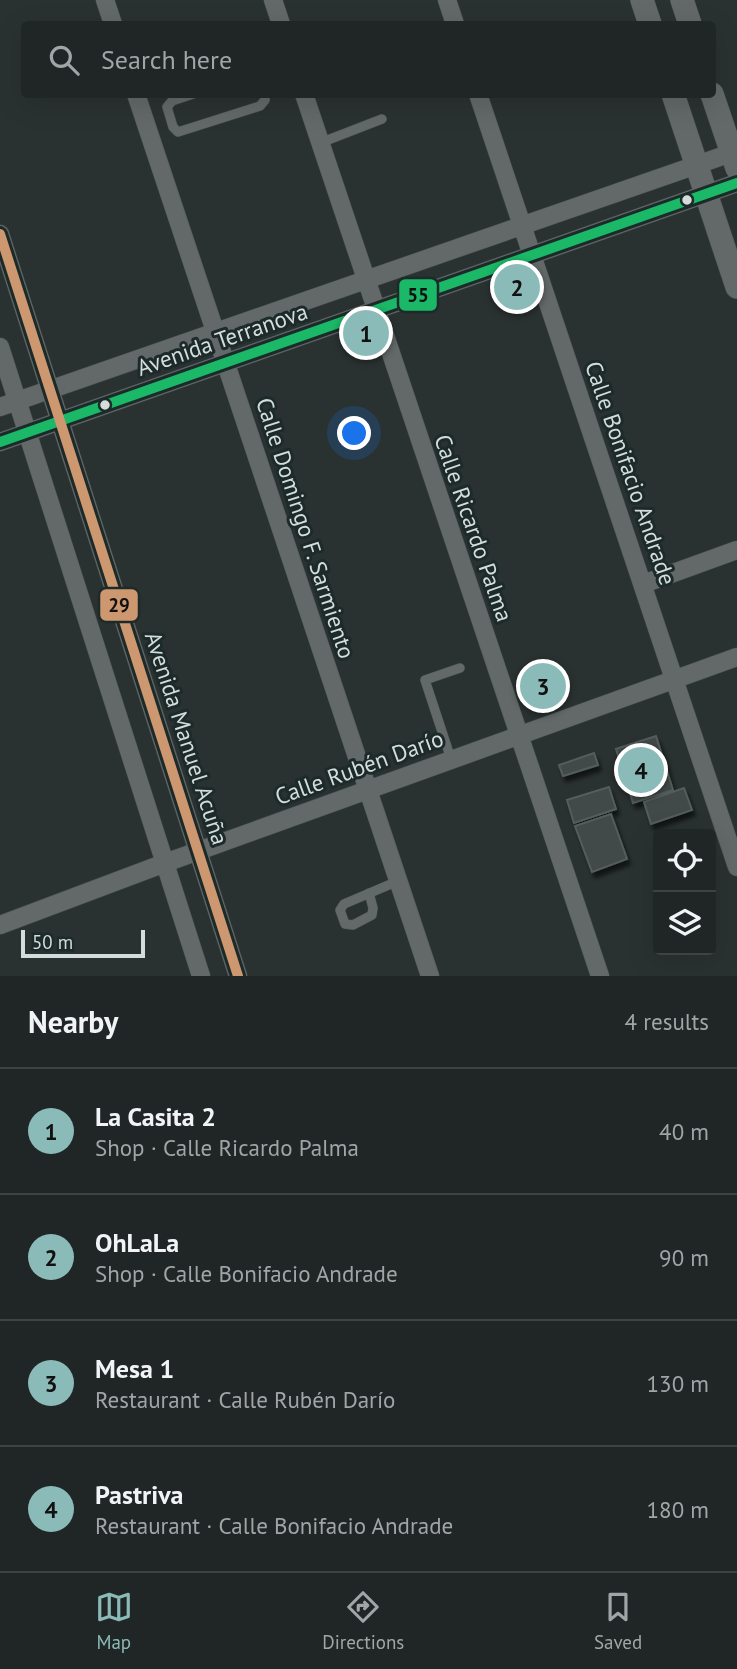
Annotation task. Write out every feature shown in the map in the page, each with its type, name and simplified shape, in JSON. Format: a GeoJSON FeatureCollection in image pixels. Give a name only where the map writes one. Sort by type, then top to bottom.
{"type":"FeatureCollection","features":[{"type":"Feature","properties":{"kind":"street"},"geometry":{"type":"LineString","coordinates":[[105,0],[112,21]]}},
{"type":"Feature","properties":{"kind":"street"},"geometry":{"type":"LineString","coordinates":[[273,0],[280,21]]}},
{"type":"Feature","properties":{"kind":"street"},"geometry":{"type":"LineString","coordinates":[[447,0],[454,21]]}},
{"type":"Feature","properties":{"kind":"street"},"geometry":{"type":"LineString","coordinates":[[642,0],[649,21]]}},
{"type":"Feature","properties":{"kind":"street"},"geometry":{"type":"LineString","coordinates":[[682,0],[689,21]]}},
{"type":"Feature","properties":{"kind":"street","name":"Calle Domingo F. Sarmiento"},"geometry":{"type":"LineString","coordinates":[[137,98],[430,976]]}},
{"type":"Feature","properties":{"kind":"street","name":"Calle Ricardo Palma"},"geometry":{"type":"LineString","coordinates":[[305,98],[600,976]]}},
{"type":"Feature","properties":{"kind":"street","name":"Calle Bonifacio Andrade"},"geometry":{"type":"LineString","coordinates":[[479,98],[737,867]]}},
{"type":"Feature","properties":{"kind":"street"},"geometry":{"type":"LineString","coordinates":[[674,98],[737,287]]}},
{"type":"Feature","properties":{"kind":"street"},"geometry":{"type":"LineString","coordinates":[[713,98],[735,158]]}},
{"type":"Feature","properties":{"kind":"street","name":"Avenida Terranova"},"geometry":{"type":"LineString","coordinates":[[9,404],[696,165],[735,158]]}},
{"type":"Feature","properties":{"kind":"street","name":"Avenida Terranova"},"geometry":{"type":"LineString","coordinates":[[0,442],[737,183]]}},
{"type":"Feature","properties":{"kind":"street","name":"Avenida Manuel Acuña"},"geometry":{"type":"LineString","coordinates":[[0,234],[238,976]]}},
{"type":"Feature","properties":{"kind":"street"},"geometry":{"type":"LineString","coordinates":[[0,347],[9,404],[27,433],[201,976]]}},
{"type":"Feature","properties":{"kind":"street"},"geometry":{"type":"LineString","coordinates":[[643,584],[737,550]]}},
{"type":"Feature","properties":{"kind":"street","name":"Calle Rubén Darío"},"geometry":{"type":"LineString","coordinates":[[0,925],[737,657]]}},
{"type":"Feature","properties":{"kind":"lane"},"geometry":{"type":"LineString","coordinates":[[181,98],[172,101],[167,107],[173,127],[178,132],[260,106],[265,98]]}},
{"type":"Feature","properties":{"kind":"lane"},"geometry":{"type":"LineString","coordinates":[[320,143],[382,119]]}},
{"type":"Feature","properties":{"kind":"lane"},"geometry":{"type":"LineString","coordinates":[[451,759],[425,680],[460,667]]}},
{"type":"Feature","properties":{"kind":"lane"},"geometry":{"type":"LineString","coordinates":[[369,893],[398,881]]}},
{"type":"Feature","properties":{"kind":"building"},"geometry":{"type":"Polygon","coordinates":[[[656,736],[673,790],[633,803],[616,749],[656,736]]]}},
{"type":"Feature","properties":{"kind":"building"},"geometry":{"type":"Polygon","coordinates":[[[594,753],[598,765],[563,776],[559,765],[594,753]]]}},
{"type":"Feature","properties":{"kind":"building"},"geometry":{"type":"Polygon","coordinates":[[[609,787],[616,809],[574,823],[567,800],[609,787]]]}},
{"type":"Feature","properties":{"kind":"building"},"geometry":{"type":"Polygon","coordinates":[[[684,788],[692,810],[651,824],[644,802],[684,788]]]}},
{"type":"Feature","properties":{"kind":"building"},"geometry":{"type":"Polygon","coordinates":[[[611,814],[627,859],[592,872],[575,826],[611,814]]]}},
{"type":"Feature","properties":{"kind":"transit line","name":"55"},"geometry":{"type":"LineString","coordinates":[[0,442],[737,183]]}},
{"type":"Feature","properties":{"kind":"transit line","name":"29"},"geometry":{"type":"LineString","coordinates":[[0,234],[238,976]]}},
{"type":"Feature","properties":{"kind":"place","name":"OhLaLa"},"geometry":{"type":"Point","coordinates":[517,287]}},
{"type":"Feature","properties":{"kind":"place","name":"La Casita 2"},"geometry":{"type":"Point","coordinates":[366,333]}},
{"type":"Feature","properties":{"kind":"place","name":"Mesa 1"},"geometry":{"type":"Point","coordinates":[543,686]}},
{"type":"Feature","properties":{"kind":"place","name":"Pastriva"},"geometry":{"type":"Point","coordinates":[641,770]}}]}
